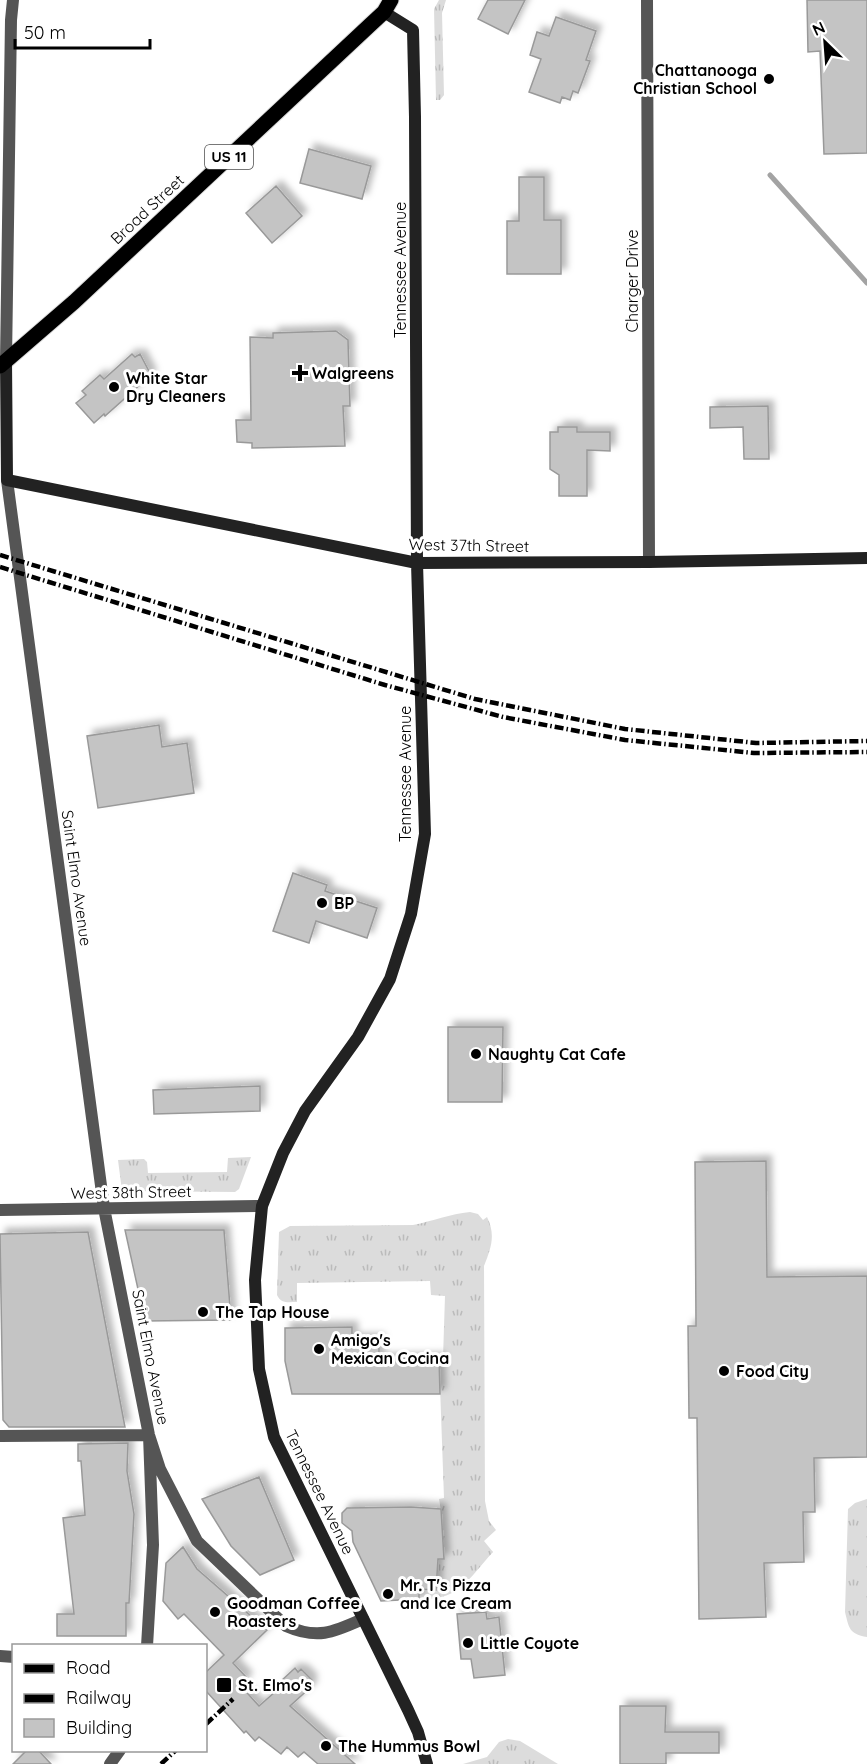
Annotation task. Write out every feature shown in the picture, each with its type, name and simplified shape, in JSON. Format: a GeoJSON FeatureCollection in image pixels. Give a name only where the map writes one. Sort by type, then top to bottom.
{"type":"FeatureCollection","features":[{"type":"Feature","properties":{"kind":"main road","name":"Broad Street"},"geometry":{"type":"LineString","coordinates":[[3,363],[74,302],[388,6]]}},
{"type":"Feature","properties":{"kind":"main road","name":"Tennessee Avenue"},"geometry":{"type":"LineString","coordinates":[[388,6],[413,30],[417,563],[425,834],[411,914],[390,980],[358,1037],[305,1111],[283,1153],[262,1206],[255,1280],[259,1369],[272,1431],[408,1710],[428,1764]]}},
{"type":"Feature","properties":{"kind":"main road","name":"Saint Elmo Avenue"},"geometry":{"type":"LineString","coordinates":[[3,363],[7,480]]}},
{"type":"Feature","properties":{"kind":"main road","name":"West 37th Street"},"geometry":{"type":"LineString","coordinates":[[7,480],[417,563],[867,558]]}},
{"type":"Feature","properties":{"kind":"street","name":"Saint Elmo Avenue"},"geometry":{"type":"LineString","coordinates":[[3,363],[13,0]]}},
{"type":"Feature","properties":{"kind":"street","name":"Charger Drive"},"geometry":{"type":"LineString","coordinates":[[647,0],[649,562]]}},
{"type":"Feature","properties":{"kind":"street","name":"Saint Elmo Avenue"},"geometry":{"type":"LineString","coordinates":[[7,480],[104,1208],[149,1435],[160,1469],[196,1540],[286,1626],[316,1635],[333,1632],[363,1619]]}},
{"type":"Feature","properties":{"kind":"street","name":"West 38th Street"},"geometry":{"type":"LineString","coordinates":[[0,1210],[262,1206]]}},
{"type":"Feature","properties":{"kind":"street"},"geometry":{"type":"LineString","coordinates":[[0,1436],[149,1435],[153,1545],[147,1644]]}},
{"type":"Feature","properties":{"kind":"green space"},"geometry":{"type":"Polygon","coordinates":[[[439,0],[446,0],[442,13],[444,95],[440,100],[436,100],[434,9],[439,0]]]}},
{"type":"Feature","properties":{"kind":"green space"},"geometry":{"type":"Polygon","coordinates":[[[251,1157],[239,1189],[235,1192],[122,1191],[118,1160],[144,1159],[147,1162],[148,1173],[227,1172],[228,1158],[251,1157]]]}},
{"type":"Feature","properties":{"kind":"green space"},"geometry":{"type":"Polygon","coordinates":[[[470,1212],[478,1214],[483,1220],[487,1217],[492,1236],[484,1266],[485,1501],[489,1521],[496,1530],[484,1541],[493,1552],[462,1586],[444,1596],[419,1599],[419,1589],[436,1589],[438,1559],[444,1558],[439,1499],[444,1498],[439,1358],[443,1358],[445,1296],[431,1295],[430,1281],[297,1283],[297,1302],[283,1301],[277,1295],[279,1232],[290,1226],[413,1225],[470,1212]]]}},
{"type":"Feature","properties":{"kind":"green space"},"geometry":{"type":"Polygon","coordinates":[[[867,1499],[867,1637],[853,1632],[845,1612],[848,1509],[855,1503],[867,1499]]]}},
{"type":"Feature","properties":{"kind":"green space"},"geometry":{"type":"Polygon","coordinates":[[[508,1739],[520,1741],[558,1764],[463,1764],[487,1757],[499,1742],[508,1739]]]}},
{"type":"Feature","properties":{"kind":"building"},"geometry":{"type":"Polygon","coordinates":[[[488,0],[525,0],[508,34],[478,19],[488,0]]]}},
{"type":"Feature","properties":{"kind":"building"},"geometry":{"type":"Polygon","coordinates":[[[807,0],[867,0],[867,153],[824,154],[820,51],[808,52],[807,0]]]}},
{"type":"Feature","properties":{"kind":"building"},"geometry":{"type":"Polygon","coordinates":[[[556,17],[596,31],[586,60],[590,61],[578,93],[573,91],[570,100],[562,97],[560,103],[529,92],[541,59],[530,55],[537,32],[549,36],[556,17]]]}},
{"type":"Feature","properties":{"kind":"building"},"geometry":{"type":"Polygon","coordinates":[[[309,149],[371,166],[362,199],[300,183],[309,149]]]}},
{"type":"Feature","properties":{"kind":"building"},"geometry":{"type":"Polygon","coordinates":[[[519,177],[544,177],[544,220],[561,220],[561,274],[507,274],[507,221],[519,221],[519,177]]]}},
{"type":"Feature","properties":{"kind":"building"},"geometry":{"type":"Polygon","coordinates":[[[276,186],[302,216],[272,243],[246,213],[276,186]]]}},
{"type":"Feature","properties":{"kind":"building","name":"Walgreens"},"geometry":{"type":"Polygon","coordinates":[[[336,331],[348,340],[350,406],[343,406],[345,446],[252,448],[252,443],[237,442],[236,420],[251,420],[250,337],[273,338],[273,333],[336,331]]]}},
{"type":"Feature","properties":{"kind":"building"},"geometry":{"type":"Polygon","coordinates":[[[132,354],[135,357],[140,354],[151,375],[94,423],[76,403],[86,395],[82,391],[100,375],[104,379],[132,354]]]}},
{"type":"Feature","properties":{"kind":"building"},"geometry":{"type":"Polygon","coordinates":[[[768,406],[769,459],[744,459],[743,427],[710,428],[710,407],[768,406]]]}},
{"type":"Feature","properties":{"kind":"building"},"geometry":{"type":"Polygon","coordinates":[[[558,427],[577,427],[577,432],[610,432],[610,451],[587,450],[587,496],[559,496],[559,475],[550,469],[550,432],[558,432],[558,427]]]}},
{"type":"Feature","properties":{"kind":"building"},"geometry":{"type":"Polygon","coordinates":[[[159,725],[162,747],[187,743],[194,793],[98,808],[87,736],[159,725]]]}},
{"type":"Feature","properties":{"kind":"building","name":"BP"},"geometry":{"type":"Polygon","coordinates":[[[293,873],[327,885],[325,891],[377,908],[367,938],[316,921],[309,943],[273,931],[293,873]]]}},
{"type":"Feature","properties":{"kind":"building"},"geometry":{"type":"Polygon","coordinates":[[[448,1027],[503,1027],[502,1102],[448,1102],[448,1027]]]}},
{"type":"Feature","properties":{"kind":"building"},"geometry":{"type":"Polygon","coordinates":[[[260,1086],[260,1111],[154,1114],[153,1090],[260,1086]]]}},
{"type":"Feature","properties":{"kind":"building"},"geometry":{"type":"Polygon","coordinates":[[[766,1161],[767,1277],[867,1276],[867,1457],[814,1458],[815,1512],[803,1512],[804,1562],[764,1563],[766,1617],[699,1619],[697,1418],[689,1418],[688,1326],[696,1326],[695,1162],[766,1161]]]}},
{"type":"Feature","properties":{"kind":"building"},"geometry":{"type":"Polygon","coordinates":[[[125,1230],[224,1230],[231,1320],[145,1321],[125,1230]]]}},
{"type":"Feature","properties":{"kind":"building"},"geometry":{"type":"Polygon","coordinates":[[[88,1232],[125,1427],[9,1427],[3,1420],[0,1234],[88,1232]]]}},
{"type":"Feature","properties":{"kind":"building"},"geometry":{"type":"Polygon","coordinates":[[[352,1327],[352,1339],[379,1339],[379,1359],[439,1358],[440,1394],[292,1394],[285,1361],[285,1328],[352,1327]]]}},
{"type":"Feature","properties":{"kind":"building"},"geometry":{"type":"Polygon","coordinates":[[[128,1443],[127,1471],[134,1514],[129,1603],[126,1603],[126,1636],[57,1636],[57,1614],[74,1614],[63,1518],[85,1515],[78,1444],[128,1443]]]}},
{"type":"Feature","properties":{"kind":"building"},"geometry":{"type":"Polygon","coordinates":[[[259,1477],[294,1560],[260,1575],[231,1546],[202,1499],[259,1477]]]}},
{"type":"Feature","properties":{"kind":"building"},"geometry":{"type":"Polygon","coordinates":[[[347,1508],[441,1509],[444,1559],[438,1559],[436,1590],[419,1589],[419,1599],[381,1601],[353,1542],[352,1531],[342,1523],[342,1513],[347,1508]]]}},
{"type":"Feature","properties":{"kind":"building"},"geometry":{"type":"Polygon","coordinates":[[[183,1547],[197,1569],[267,1630],[233,1663],[247,1678],[240,1685],[259,1706],[284,1684],[281,1681],[295,1668],[298,1672],[301,1669],[312,1680],[309,1683],[312,1686],[290,1706],[355,1764],[318,1764],[304,1752],[298,1757],[287,1747],[281,1754],[259,1737],[255,1741],[246,1731],[244,1733],[207,1692],[207,1671],[224,1655],[184,1614],[178,1619],[163,1601],[166,1563],[183,1547]]]}},
{"type":"Feature","properties":{"kind":"building"},"geometry":{"type":"Polygon","coordinates":[[[486,1612],[487,1619],[499,1617],[505,1675],[474,1678],[471,1659],[461,1659],[457,1614],[486,1612]]]}},
{"type":"Feature","properties":{"kind":"building"},"geometry":{"type":"Polygon","coordinates":[[[620,1706],[666,1706],[665,1732],[719,1732],[719,1753],[666,1753],[666,1764],[620,1764],[620,1706]]]}},
{"type":"Feature","properties":{"kind":"building"},"geometry":{"type":"Polygon","coordinates":[[[25,1752],[40,1752],[51,1764],[13,1764],[25,1752]]]}},
{"type":"Feature","properties":{"kind":"waterway"},"geometry":{"type":"LineString","coordinates":[[770,175],[867,283]]}},
{"type":"Feature","properties":{"kind":"railway"},"geometry":{"type":"LineString","coordinates":[[0,555],[475,699],[625,729],[756,743],[867,741]]}},
{"type":"Feature","properties":{"kind":"railway"},"geometry":{"type":"LineString","coordinates":[[0,567],[385,685],[503,717],[625,740],[754,753],[867,752]]}},
{"type":"Feature","properties":{"kind":"railway"},"geometry":{"type":"LineString","coordinates":[[207,1723],[233,1699]]}},
{"type":"Feature","properties":{"kind":"railway"},"geometry":{"type":"LineString","coordinates":[[161,1764],[174,1752]]}},
{"type":"Feature","properties":{"kind":"place","name":"Chattanooga Christian School"},"geometry":{"type":"Point","coordinates":[769,79]}},
{"type":"Feature","properties":{"kind":"place","name":"Walgreens"},"geometry":{"type":"Point","coordinates":[300,373]}},
{"type":"Feature","properties":{"kind":"place","name":"White Star Dry Cleaners"},"geometry":{"type":"Point","coordinates":[114,387]}},
{"type":"Feature","properties":{"kind":"place","name":"BP"},"geometry":{"type":"Point","coordinates":[322,903]}},
{"type":"Feature","properties":{"kind":"place","name":"Naughty Cat Cafe"},"geometry":{"type":"Point","coordinates":[476,1054]}},
{"type":"Feature","properties":{"kind":"place","name":"The Tap House"},"geometry":{"type":"Point","coordinates":[203,1312]}},
{"type":"Feature","properties":{"kind":"place","name":"Amigo's Mexican Cocina"},"geometry":{"type":"Point","coordinates":[319,1349]}},
{"type":"Feature","properties":{"kind":"place","name":"Food City"},"geometry":{"type":"Point","coordinates":[724,1371]}},
{"type":"Feature","properties":{"kind":"place","name":"Mr. T's Pizza and Ice Cream"},"geometry":{"type":"Point","coordinates":[388,1594]}},
{"type":"Feature","properties":{"kind":"place","name":"Goodman Coffee Roasters"},"geometry":{"type":"Point","coordinates":[215,1612]}},
{"type":"Feature","properties":{"kind":"place","name":"Little Coyote"},"geometry":{"type":"Point","coordinates":[468,1643]}},
{"type":"Feature","properties":{"kind":"place","name":"St. Elmo's"},"geometry":{"type":"Point","coordinates":[224,1685]}},
{"type":"Feature","properties":{"kind":"place","name":"The Hummus Bowl"},"geometry":{"type":"Point","coordinates":[326,1746]}}]}
